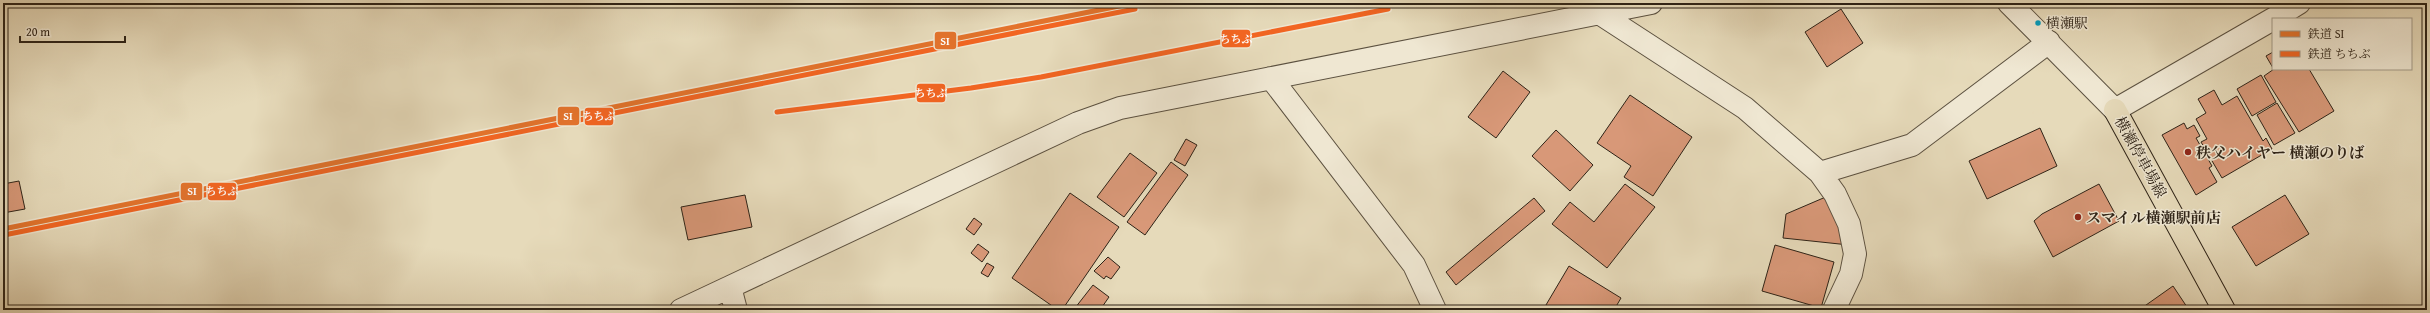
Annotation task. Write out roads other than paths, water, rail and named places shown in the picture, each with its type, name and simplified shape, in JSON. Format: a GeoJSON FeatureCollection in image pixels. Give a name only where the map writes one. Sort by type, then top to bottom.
{"type":"FeatureCollection","features":[{"type":"Feature","properties":{"kind":"main road","name":"横瀬停車場線"},"geometry":{"type":"LineString","coordinates":[[2115,110],[2224,310]]}},
{"type":"Feature","properties":{"kind":"street"},"geometry":{"type":"LineString","coordinates":[[680,310],[1078,123],[1120,108],[1651,3]]}},
{"type":"Feature","properties":{"kind":"street"},"geometry":{"type":"LineString","coordinates":[[2009,3],[2115,110],[2272,20]]}},
{"type":"Feature","properties":{"kind":"street"},"geometry":{"type":"LineString","coordinates":[[2275,18],[2299,3]]}},
{"type":"Feature","properties":{"kind":"street"},"geometry":{"type":"LineString","coordinates":[[1599,13],[1745,108],[1820,173],[1836,194],[1849,224],[1855,254],[1851,274],[1834,310]]}},
{"type":"Feature","properties":{"kind":"street"},"geometry":{"type":"LineString","coordinates":[[1820,173],[1912,144],[2049,42]]}},
{"type":"Feature","properties":{"kind":"street"},"geometry":{"type":"LineString","coordinates":[[1271,78],[1414,265],[1435,310]]}},
{"type":"Feature","properties":{"kind":"street"},"geometry":{"type":"LineString","coordinates":[[727,310],[730,286]]}},
{"type":"Feature","properties":{"kind":"street"},"geometry":{"type":"LineString","coordinates":[[730,286],[736,310]]}},
{"type":"Feature","properties":{"kind":"rail line","name":"SI"},"geometry":{"type":"LineString","coordinates":[[3,229],[1134,3]]}},
{"type":"Feature","properties":{"kind":"rail line","name":"ちちぶ"},"geometry":{"type":"LineString","coordinates":[[4,235],[1135,9]]}},
{"type":"Feature","properties":{"kind":"rail line","name":"ちちぶ"},"geometry":{"type":"LineString","coordinates":[[777,112],[971,88],[1041,77],[1388,9]]}},
{"type":"Feature","properties":{"kind":"place","name":"横瀬駅"},"geometry":{"type":"Point","coordinates":[2038,23]}},
{"type":"Feature","properties":{"kind":"place","name":"秩父ハイヤー 横瀬のりば"},"geometry":{"type":"Point","coordinates":[2188,152]}},
{"type":"Feature","properties":{"kind":"place","name":"スマイル横瀬駅前店"},"geometry":{"type":"Point","coordinates":[2078,217]}}]}
